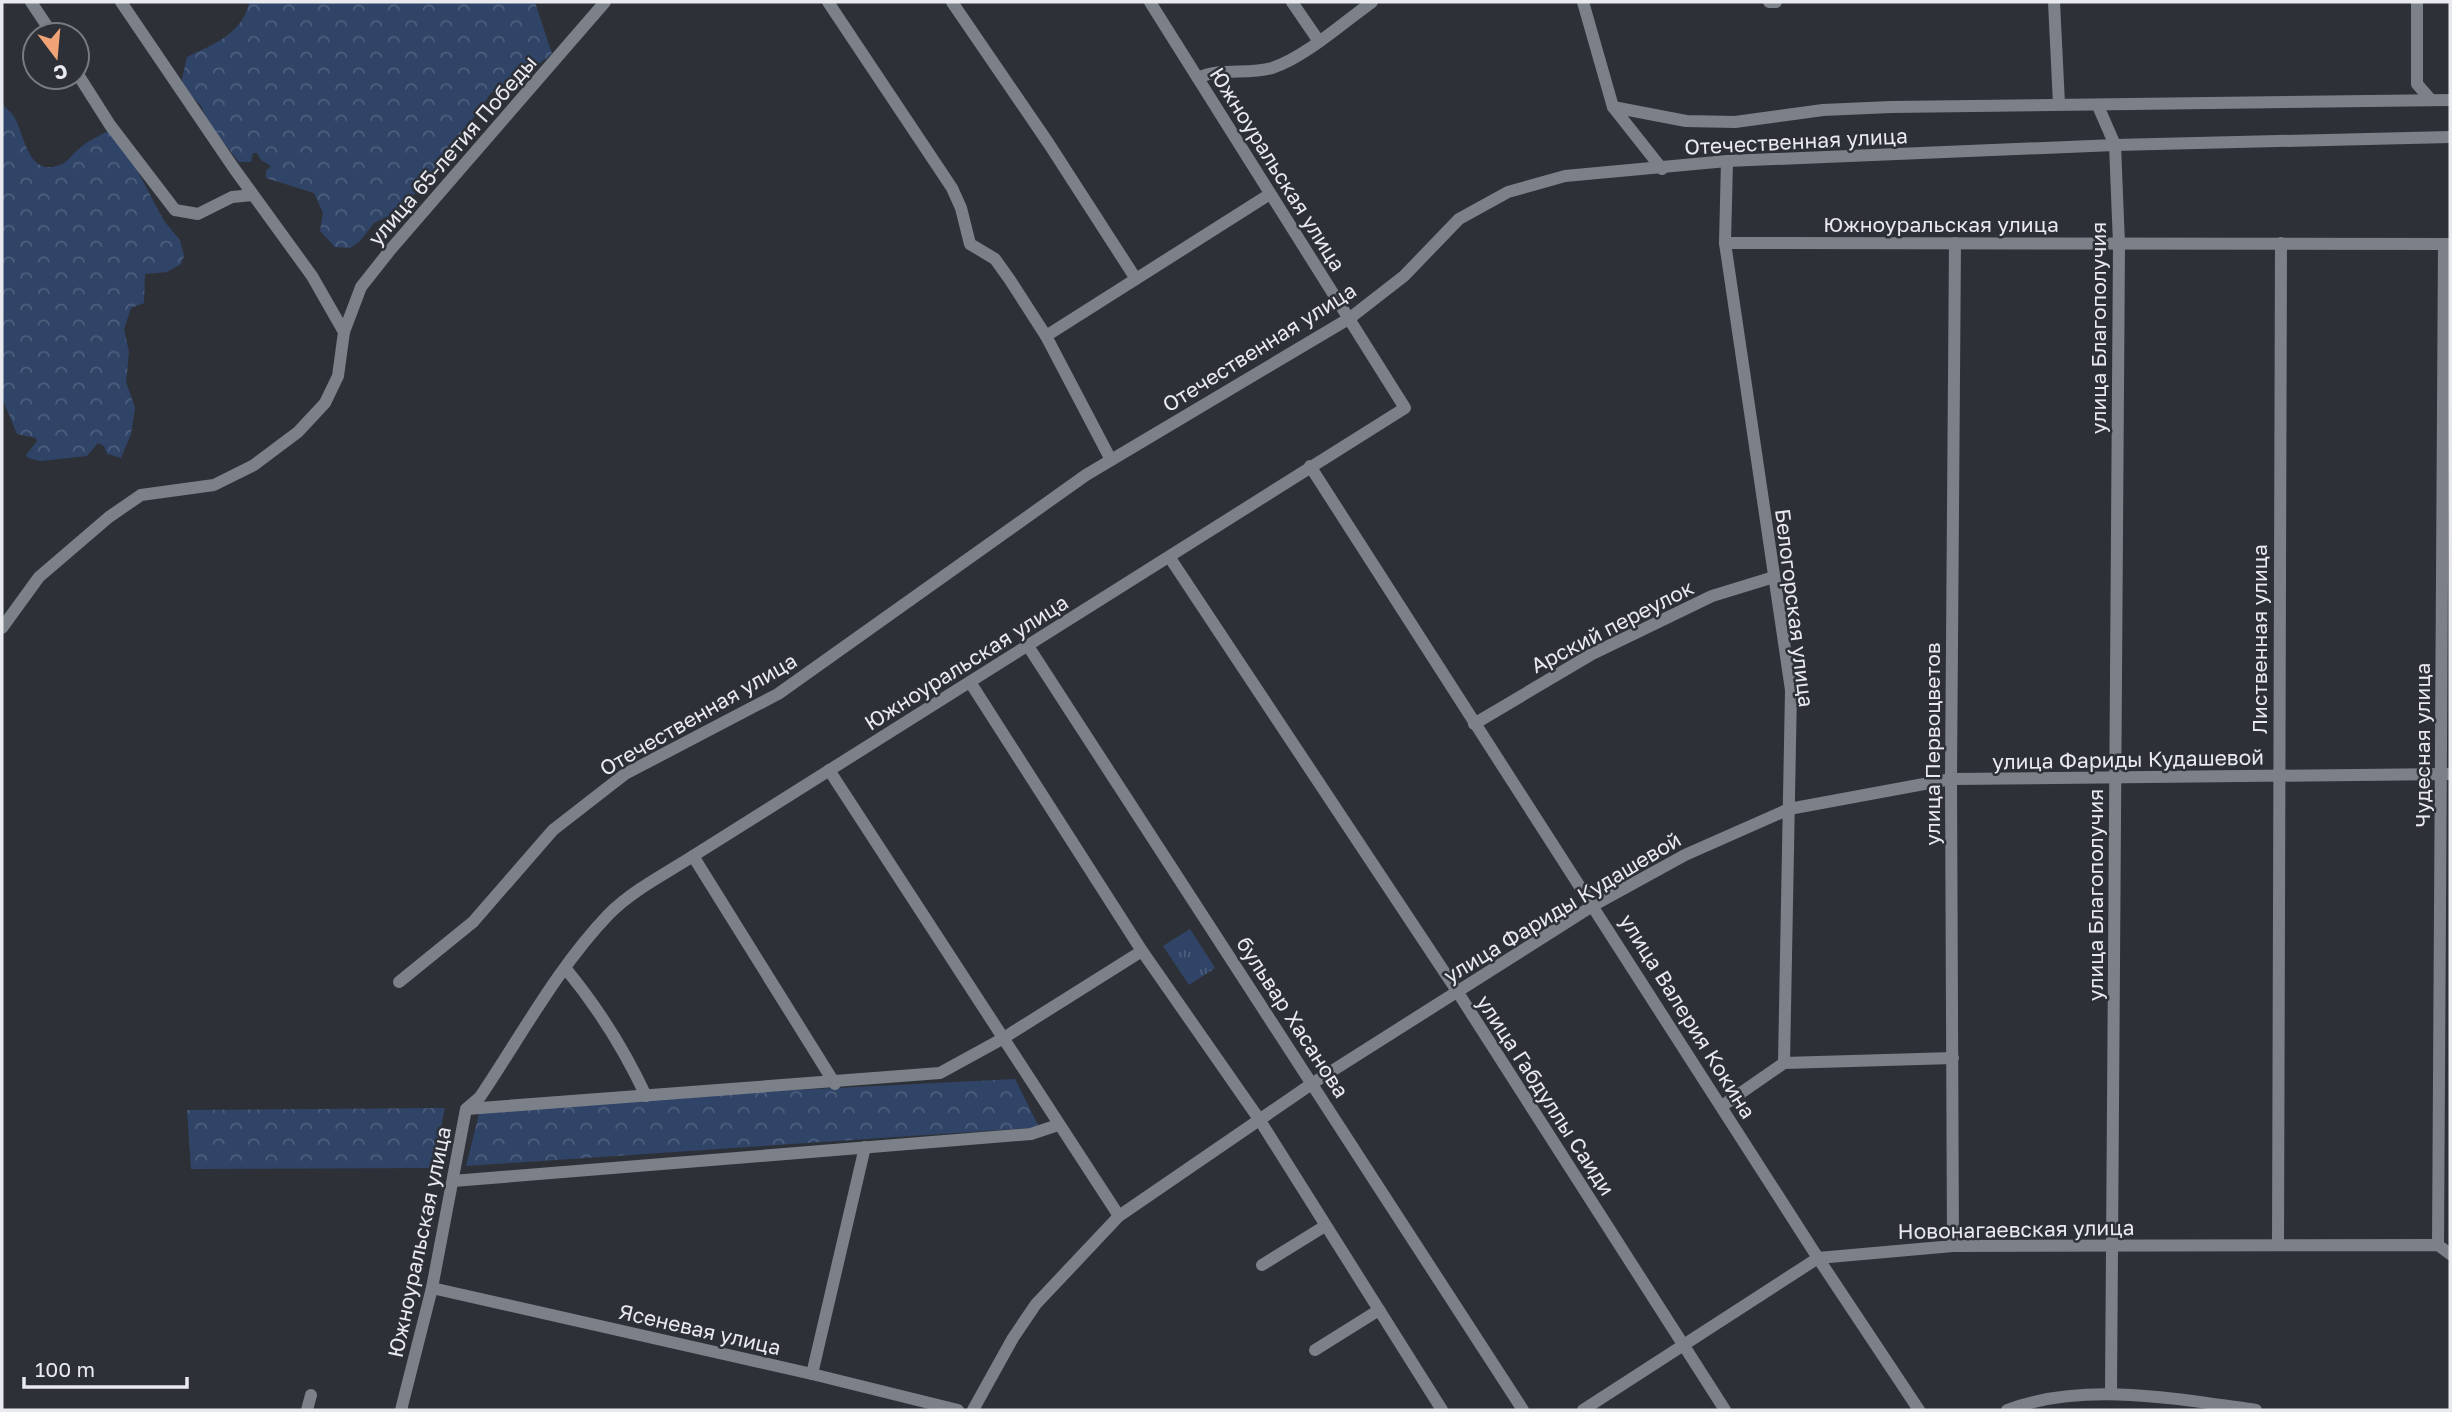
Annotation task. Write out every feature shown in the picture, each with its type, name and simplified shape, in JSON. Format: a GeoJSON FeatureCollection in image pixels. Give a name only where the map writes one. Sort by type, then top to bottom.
{"type":"FeatureCollection","features":[{"type":"Feature","properties":{"kind":"street"},"geometry":{"type":"LineString","coordinates":[[31,2],[43,21]]}},
{"type":"Feature","properties":{"kind":"street"},"geometry":{"type":"LineString","coordinates":[[121,2],[312,276],[344,332]]}},
{"type":"Feature","properties":{"kind":"street","name":"улица 65-летия Победы"},"geometry":{"type":"LineString","coordinates":[[2,628],[39,578],[108,517],[141,495],[214,485],[254,466],[298,432],[326,403],[338,376],[344,332],[361,287],[605,2]]}},
{"type":"Feature","properties":{"kind":"street"},"geometry":{"type":"LineString","coordinates":[[828,2],[952,188],[961,208],[970,244],[995,259],[1046,335],[1111,460]]}},
{"type":"Feature","properties":{"kind":"street"},"geometry":{"type":"LineString","coordinates":[[952,2],[1049,144],[1136,279]]}},
{"type":"Feature","properties":{"kind":"street","name":"Южноуральская улица"},"geometry":{"type":"LineString","coordinates":[[401,1410],[432,1288],[466,1109],[480,1097],[566,968],[611,913],[629,897],[692,856],[1405,408],[1150,2]]}},
{"type":"Feature","properties":{"kind":"street"},"geometry":{"type":"LineString","coordinates":[[1292,2],[1318,40]]}},
{"type":"Feature","properties":{"kind":"street"},"geometry":{"type":"LineString","coordinates":[[1198,78],[1211,72],[1256,73],[1277,66],[1372,2]]}},
{"type":"Feature","properties":{"kind":"street"},"geometry":{"type":"LineString","coordinates":[[1583,2],[1613,107],[1662,169]]}},
{"type":"Feature","properties":{"kind":"street"},"geometry":{"type":"LineString","coordinates":[[1769,2],[1776,2]]}},
{"type":"Feature","properties":{"kind":"street"},"geometry":{"type":"LineString","coordinates":[[2054,2],[2059,104]]}},
{"type":"Feature","properties":{"kind":"street"},"geometry":{"type":"LineString","coordinates":[[2417,2],[2417,84],[2431,100]]}},
{"type":"Feature","properties":{"kind":"street"},"geometry":{"type":"LineString","coordinates":[[88,91],[110,125],[175,209],[198,214],[232,197],[253,195]]}},
{"type":"Feature","properties":{"kind":"street"},"geometry":{"type":"LineString","coordinates":[[1613,107],[1686,121],[1735,122],[1823,110],[2059,104],[2098,106],[2450,100]]}},
{"type":"Feature","properties":{"kind":"street"},"geometry":{"type":"LineString","coordinates":[[2098,106],[2115,145]]}},
{"type":"Feature","properties":{"kind":"street","name":"Отечественная улица"},"geometry":{"type":"LineString","coordinates":[[399,982],[473,922],[553,830],[625,774],[778,694],[1111,460],[1350,318],[1404,276],[1459,219],[1508,192],[1565,176],[1727,161],[2115,145],[2450,137]]}},
{"type":"Feature","properties":{"kind":"street","name":"улица Благополучия"},"geometry":{"type":"LineString","coordinates":[[2110,1393],[2119,244],[2115,145]]}},
{"type":"Feature","properties":{"kind":"street","name":"Белогорская улица"},"geometry":{"type":"LineString","coordinates":[[1727,161],[1725,243],[1791,690],[1784,1063]]}},
{"type":"Feature","properties":{"kind":"street"},"geometry":{"type":"LineString","coordinates":[[1046,335],[1270,194]]}},
{"type":"Feature","properties":{"kind":"street","name":"Южноуральская улица"},"geometry":{"type":"LineString","coordinates":[[1725,243],[2447,244]]}},
{"type":"Feature","properties":{"kind":"street","name":"улица Первоцветов"},"geometry":{"type":"LineString","coordinates":[[1953,1246],[1951,779],[1955,243]]}},
{"type":"Feature","properties":{"kind":"street","name":"Лиственная улица"},"geometry":{"type":"LineString","coordinates":[[2278,1245],[2281,243]]}},
{"type":"Feature","properties":{"kind":"street","name":"Чудесная улица"},"geometry":{"type":"LineString","coordinates":[[2438,1245],[2445,774],[2447,244]]}},
{"type":"Feature","properties":{"kind":"street","name":"улица Валерия Кокина"},"geometry":{"type":"LineString","coordinates":[[1310,466],[1818,1258],[1919,1410]]}},
{"type":"Feature","properties":{"kind":"street","name":"улица Габдуллы Саиди"},"geometry":{"type":"LineString","coordinates":[[1170,558],[1457,991],[1725,1410]]}},
{"type":"Feature","properties":{"kind":"street","name":"Арский переулок"},"geometry":{"type":"LineString","coordinates":[[1474,724],[1604,649],[1712,596],[1774,577]]}},
{"type":"Feature","properties":{"kind":"street","name":"бульвар Хасанова"},"geometry":{"type":"LineString","coordinates":[[1028,646],[1523,1410]]}},
{"type":"Feature","properties":{"kind":"street"},"geometry":{"type":"LineString","coordinates":[[970,682],[1142,951],[1259,1119],[1442,1410]]}},
{"type":"Feature","properties":{"kind":"street"},"geometry":{"type":"LineString","coordinates":[[829,770],[1119,1216]]}},
{"type":"Feature","properties":{"kind":"street","name":"улица Фариды Кудашевой"},"geometry":{"type":"LineString","coordinates":[[973,1410],[1013,1338],[1036,1304],[1119,1216],[1313,1083],[1594,905],[1685,855],[1789,810],[1951,779],[2445,774]]}},
{"type":"Feature","properties":{"kind":"street"},"geometry":{"type":"LineString","coordinates":[[692,856],[835,1084]]}},
{"type":"Feature","properties":{"kind":"street"},"geometry":{"type":"LineString","coordinates":[[466,1109],[835,1084],[940,1073],[1002,1039],[1142,951]]}},
{"type":"Feature","properties":{"kind":"street"},"geometry":{"type":"LineString","coordinates":[[566,968],[597,1006],[623,1047],[646,1096]]}},
{"type":"Feature","properties":{"kind":"street"},"geometry":{"type":"LineString","coordinates":[[1722,1106],[1784,1063],[1953,1058]]}},
{"type":"Feature","properties":{"kind":"street"},"geometry":{"type":"LineString","coordinates":[[453,1181],[1031,1134],[1058,1125]]}},
{"type":"Feature","properties":{"kind":"street"},"geometry":{"type":"LineString","coordinates":[[812,1374],[866,1147]]}},
{"type":"Feature","properties":{"kind":"street"},"geometry":{"type":"LineString","coordinates":[[1262,1265],[1325,1226]]}},
{"type":"Feature","properties":{"kind":"street"},"geometry":{"type":"LineString","coordinates":[[2438,1245],[2450,1254]]}},
{"type":"Feature","properties":{"kind":"street","name":"Новонагаевская улица"},"geometry":{"type":"LineString","coordinates":[[1583,1410],[1818,1258],[1953,1246],[2438,1245]]}},
{"type":"Feature","properties":{"kind":"street","name":"Ясеневая улица"},"geometry":{"type":"LineString","coordinates":[[432,1288],[958,1410]]}},
{"type":"Feature","properties":{"kind":"street"},"geometry":{"type":"LineString","coordinates":[[1315,1350],[1378,1310]]}},
{"type":"Feature","properties":{"kind":"street"},"geometry":{"type":"LineString","coordinates":[[2007,1410],[2023,1404],[2110,1393],[2256,1410]]}},
{"type":"Feature","properties":{"kind":"street"},"geometry":{"type":"LineString","coordinates":[[307,1410],[311,1395]]}},
{"type":"Feature","properties":{"kind":"green space"},"geometry":{"type":"Polygon","coordinates":[[[249,2],[535,2],[552,54],[519,79],[502,84],[491,93],[448,154],[401,210],[374,223],[360,241],[350,248],[335,247],[320,231],[323,213],[314,193],[266,178],[266,171],[271,166],[261,160],[257,153],[253,153],[251,162],[239,162],[209,124],[201,106],[185,89],[182,79],[187,57],[234,30],[246,13],[249,2]]]}},
{"type":"Feature","properties":{"kind":"green space"},"geometry":{"type":"Polygon","coordinates":[[[2,103],[13,115],[29,153],[42,166],[52,167],[64,163],[83,145],[108,131],[128,153],[164,221],[180,240],[184,256],[181,264],[167,272],[145,274],[144,303],[131,308],[124,329],[129,352],[126,382],[135,408],[131,434],[121,458],[107,454],[104,446],[98,443],[87,456],[41,461],[28,458],[26,455],[37,441],[36,438],[17,434],[2,398],[2,103]]]}},
{"type":"Feature","properties":{"kind":"green space"},"geometry":{"type":"Polygon","coordinates":[[[1190,929],[1215,968],[1189,985],[1163,946],[1190,929]]]}},
{"type":"Feature","properties":{"kind":"green space"},"geometry":{"type":"Polygon","coordinates":[[[1015,1079],[1038,1125],[1031,1128],[466,1166],[481,1106],[1015,1079]]]}},
{"type":"Feature","properties":{"kind":"green space"},"geometry":{"type":"Polygon","coordinates":[[[445,1108],[432,1168],[191,1169],[187,1110],[445,1108]]]}}]}
